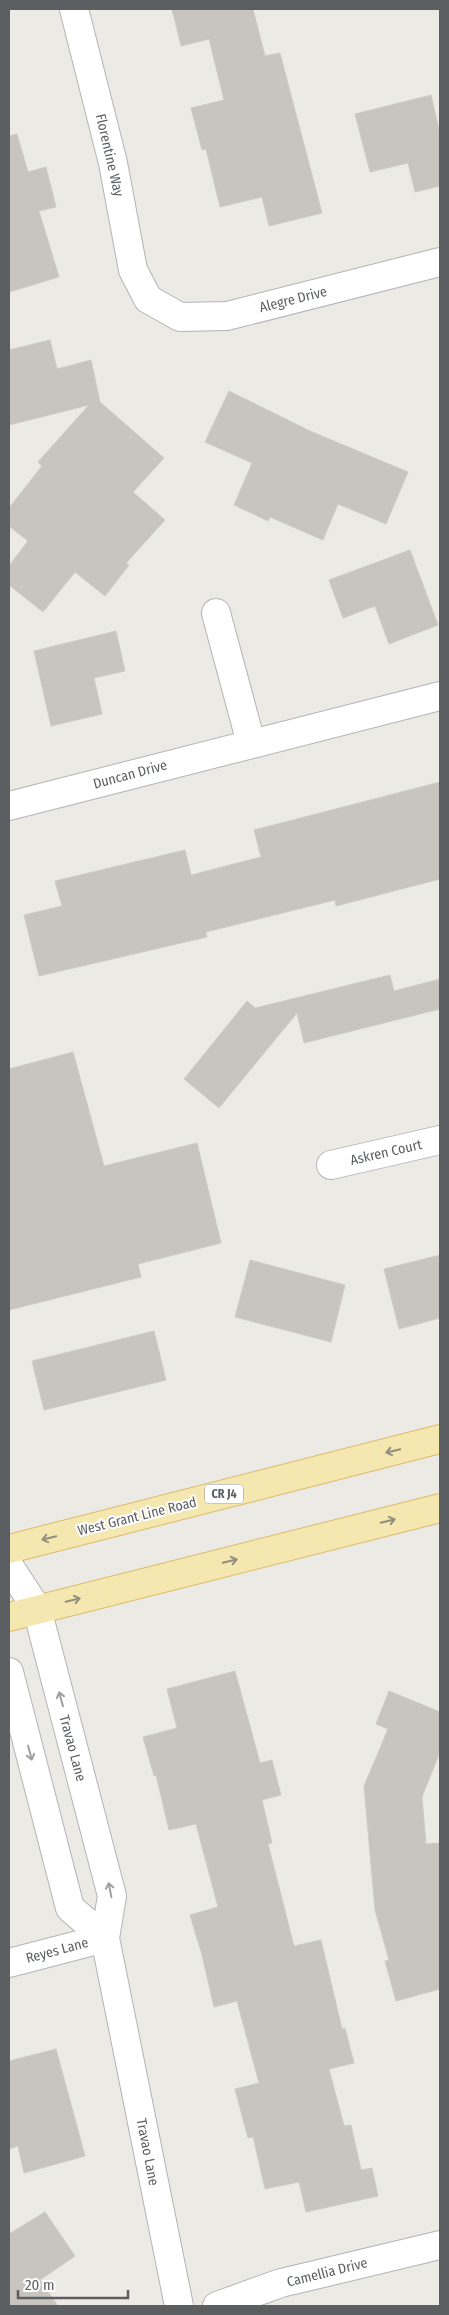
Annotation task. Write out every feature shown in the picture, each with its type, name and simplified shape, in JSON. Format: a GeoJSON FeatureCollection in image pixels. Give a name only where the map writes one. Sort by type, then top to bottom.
{"type":"FeatureCollection","features":[{"type":"Feature","properties":{"kind":"main road","name":"West Grant Line Road"},"geometry":{"type":"LineString","coordinates":[[9,1548],[440,1439]]}},
{"type":"Feature","properties":{"kind":"main road"},"geometry":{"type":"LineString","coordinates":[[9,1617],[440,1508]]}},
{"type":"Feature","properties":{"kind":"street","name":"Florentine Way"},"geometry":{"type":"LineString","coordinates":[[74,9],[113,163],[133,270],[148,299]]}},
{"type":"Feature","properties":{"kind":"street","name":"Alegre Drive"},"geometry":{"type":"LineString","coordinates":[[148,299],[180,316],[227,316],[440,262]]}},
{"type":"Feature","properties":{"kind":"street"},"geometry":{"type":"LineString","coordinates":[[216,613],[251,742]]}},
{"type":"Feature","properties":{"kind":"street","name":"Duncan Drive"},"geometry":{"type":"LineString","coordinates":[[9,806],[251,742],[440,696]]}},
{"type":"Feature","properties":{"kind":"street","name":"Askren Court"},"geometry":{"type":"LineString","coordinates":[[331,1165],[440,1140]]}},
{"type":"Feature","properties":{"kind":"street","name":"Travao Lane"},"geometry":{"type":"LineString","coordinates":[[9,1566],[37,1609],[112,1896],[105,1938],[180,2306]]}},
{"type":"Feature","properties":{"kind":"street"},"geometry":{"type":"LineString","coordinates":[[9,1672],[70,1908],[105,1938]]}},
{"type":"Feature","properties":{"kind":"street","name":"Reyes Lane"},"geometry":{"type":"LineString","coordinates":[[9,1963],[105,1938]]}},
{"type":"Feature","properties":{"kind":"street","name":"Camellia Drive"},"geometry":{"type":"LineString","coordinates":[[217,2306],[281,2283],[440,2245]]}},
{"type":"Feature","properties":{"kind":"building"},"geometry":{"type":"Polygon","coordinates":[[[172,9],[253,9],[265,56],[280,53],[322,213],[269,226],[262,197],[220,207],[206,149],[202,150],[191,108],[224,100],[209,39],[181,46],[172,9]]]}},
{"type":"Feature","properties":{"kind":"building"},"geometry":{"type":"Polygon","coordinates":[[[431,95],[440,134],[440,186],[415,192],[408,163],[370,172],[355,114],[431,95]]]}},
{"type":"Feature","properties":{"kind":"building"},"geometry":{"type":"Polygon","coordinates":[[[17,134],[28,172],[46,167],[56,207],[39,211],[59,277],[9,292],[9,136],[17,134]]]}},
{"type":"Feature","properties":{"kind":"building"},"geometry":{"type":"Polygon","coordinates":[[[50,340],[57,369],[91,360],[100,402],[164,458],[133,492],[165,520],[126,563],[129,565],[105,596],[75,572],[43,612],[9,585],[9,566],[28,541],[9,526],[9,508],[42,466],[38,462],[89,405],[9,425],[9,350],[50,340]]]}},
{"type":"Feature","properties":{"kind":"building"},"geometry":{"type":"Polygon","coordinates":[[[229,391],[310,431],[408,472],[386,524],[338,504],[323,540],[270,517],[268,521],[234,505],[252,463],[205,442],[229,391]]]}},
{"type":"Feature","properties":{"kind":"building"},"geometry":{"type":"Polygon","coordinates":[[[410,550],[438,625],[389,644],[375,606],[343,618],[329,580],[410,550]]]}},
{"type":"Feature","properties":{"kind":"building"},"geometry":{"type":"Polygon","coordinates":[[[116,631],[125,671],[94,678],[102,714],[51,726],[34,651],[116,631]]]}},
{"type":"Feature","properties":{"kind":"building"},"geometry":{"type":"Polygon","coordinates":[[[440,782],[440,879],[336,906],[335,900],[206,932],[207,937],[39,976],[24,915],[62,906],[55,881],[185,850],[191,875],[261,857],[254,830],[440,782]]]}},
{"type":"Feature","properties":{"kind":"building"},"geometry":{"type":"Polygon","coordinates":[[[390,975],[394,991],[440,979],[440,1009],[304,1043],[297,1013],[219,1108],[184,1079],[247,1001],[255,1008],[390,975]]]}},
{"type":"Feature","properties":{"kind":"building"},"geometry":{"type":"Polygon","coordinates":[[[73,1052],[104,1166],[197,1143],[221,1243],[138,1264],[141,1277],[9,1310],[9,1069],[73,1052]]]}},
{"type":"Feature","properties":{"kind":"building"},"geometry":{"type":"Polygon","coordinates":[[[440,1255],[440,1318],[399,1329],[384,1269],[440,1255]]]}},
{"type":"Feature","properties":{"kind":"building"},"geometry":{"type":"Polygon","coordinates":[[[250,1260],[345,1285],[331,1342],[235,1317],[250,1260]]]}},
{"type":"Feature","properties":{"kind":"building"},"geometry":{"type":"Polygon","coordinates":[[[154,1331],[166,1380],[44,1410],[32,1361],[154,1331]]]}},
{"type":"Feature","properties":{"kind":"building"},"geometry":{"type":"Polygon","coordinates":[[[235,1671],[260,1763],[272,1760],[281,1795],[262,1800],[272,1843],[268,1844],[294,1946],[321,1940],[342,2029],[345,2028],[354,2063],[329,2069],[344,2126],[351,2125],[361,2170],[372,2168],[378,2196],[306,2212],[299,2182],[265,2189],[253,2137],[248,2138],[235,2089],[259,2083],[237,2001],[214,2007],[202,1955],[190,1915],[218,1907],[196,1824],[169,1830],[156,1775],[154,1776],[143,1737],[177,1728],[167,1689],[235,1671]]]}},
{"type":"Feature","properties":{"kind":"building"},"geometry":{"type":"Polygon","coordinates":[[[389,1691],[440,1712],[440,1752],[422,1797],[426,1844],[440,1843],[440,1989],[396,2001],[385,1961],[389,1960],[375,1910],[364,1786],[388,1729],[376,1724],[389,1691]]]}},
{"type":"Feature","properties":{"kind":"building"},"geometry":{"type":"Polygon","coordinates":[[[56,2049],[85,2156],[24,2173],[18,2146],[9,2149],[9,2061],[56,2049]]]}},
{"type":"Feature","properties":{"kind":"building"},"geometry":{"type":"Polygon","coordinates":[[[45,2212],[75,2256],[40,2280],[58,2306],[9,2306],[9,2234],[45,2212]]]}}]}
